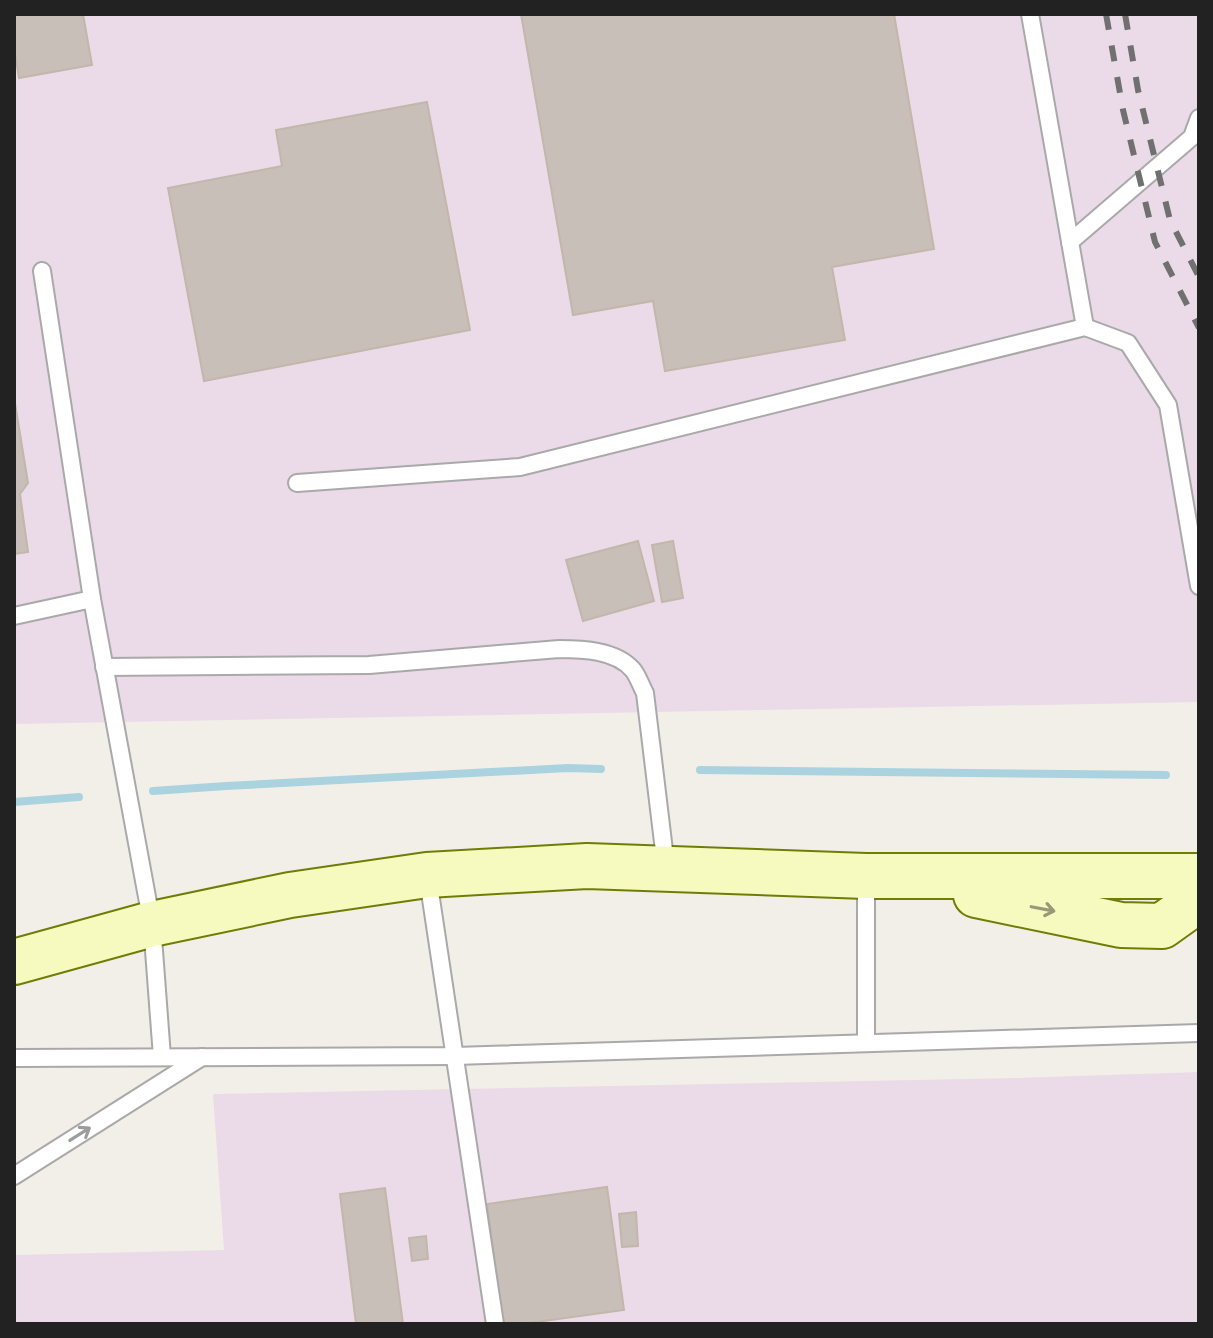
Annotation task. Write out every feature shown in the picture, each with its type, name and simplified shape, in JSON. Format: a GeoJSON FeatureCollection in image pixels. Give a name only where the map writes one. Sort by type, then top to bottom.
{"type":"FeatureCollection","features":[{"type":"Feature","properties":{"kind":"main road"},"geometry":{"type":"LineString","coordinates":[[14,962],[152,924],[290,895],[427,875],[587,866],[875,876],[1199,876]]}},
{"type":"Feature","properties":{"kind":"main road"},"geometry":{"type":"LineString","coordinates":[[875,876],[1121,925],[1162,926],[1190,906],[1199,890]]}},
{"type":"Feature","properties":{"kind":"lane"},"geometry":{"type":"LineString","coordinates":[[1030,14],[1085,327]]}},
{"type":"Feature","properties":{"kind":"lane"},"geometry":{"type":"LineString","coordinates":[[1070,242],[1192,137],[1199,118]]}},
{"type":"Feature","properties":{"kind":"lane"},"geometry":{"type":"LineString","coordinates":[[42,271],[92,599],[152,924],[162,1057]]}},
{"type":"Feature","properties":{"kind":"lane"},"geometry":{"type":"LineString","coordinates":[[297,483],[520,467],[1085,327],[1128,343],[1168,405],[1199,586]]}},
{"type":"Feature","properties":{"kind":"lane"},"geometry":{"type":"LineString","coordinates":[[14,616],[92,599]]}},
{"type":"Feature","properties":{"kind":"lane"},"geometry":{"type":"LineString","coordinates":[[104,667],[369,665],[559,649],[582,649],[608,655],[633,669],[645,693],[666,869]]}},
{"type":"Feature","properties":{"kind":"lane"},"geometry":{"type":"LineString","coordinates":[[427,875],[495,1324]]}},
{"type":"Feature","properties":{"kind":"lane"},"geometry":{"type":"LineString","coordinates":[[866,1043],[875,876]]}},
{"type":"Feature","properties":{"kind":"lane"},"geometry":{"type":"LineString","coordinates":[[14,1058],[455,1056],[1199,1033]]}},
{"type":"Feature","properties":{"kind":"lane"},"geometry":{"type":"LineString","coordinates":[[14,1176],[202,1057]]}},
{"type":"Feature","properties":{"kind":"shaded area"},"geometry":{"type":"Polygon","coordinates":[[[14,14],[1199,14],[1199,702],[14,724],[14,14]]]}},
{"type":"Feature","properties":{"kind":"shaded area"},"geometry":{"type":"Polygon","coordinates":[[[1199,1072],[1199,1324],[14,1324],[14,1255],[224,1250],[213,1094],[1199,1072]]]}},
{"type":"Feature","properties":{"kind":"building"},"geometry":{"type":"Polygon","coordinates":[[[14,14],[83,14],[92,65],[19,78],[14,47],[14,14]]]}},
{"type":"Feature","properties":{"kind":"building"},"geometry":{"type":"Polygon","coordinates":[[[521,14],[894,14],[934,249],[832,267],[845,340],[665,371],[653,301],[573,315],[521,14]]]}},
{"type":"Feature","properties":{"kind":"building"},"geometry":{"type":"Polygon","coordinates":[[[427,102],[470,330],[204,381],[168,188],[282,166],[276,130],[427,102]]]}},
{"type":"Feature","properties":{"kind":"building"},"geometry":{"type":"Polygon","coordinates":[[[14,397],[28,483],[20,494],[28,552],[14,554],[14,397]]]}},
{"type":"Feature","properties":{"kind":"building"},"geometry":{"type":"Polygon","coordinates":[[[638,541],[654,601],[583,621],[566,560],[638,541]]]}},
{"type":"Feature","properties":{"kind":"building"},"geometry":{"type":"Polygon","coordinates":[[[673,541],[683,598],[662,602],[652,545],[673,541]]]}},
{"type":"Feature","properties":{"kind":"building"},"geometry":{"type":"Polygon","coordinates":[[[607,1187],[624,1310],[503,1324],[487,1204],[607,1187]]]}},
{"type":"Feature","properties":{"kind":"building"},"geometry":{"type":"Polygon","coordinates":[[[385,1188],[403,1324],[356,1324],[340,1194],[385,1188]]]}},
{"type":"Feature","properties":{"kind":"building"},"geometry":{"type":"Polygon","coordinates":[[[636,1212],[638,1246],[622,1247],[619,1214],[636,1212]]]}},
{"type":"Feature","properties":{"kind":"building"},"geometry":{"type":"Polygon","coordinates":[[[426,1236],[428,1259],[412,1261],[409,1238],[426,1236]]]}},
{"type":"Feature","properties":{"kind":"waterway"},"geometry":{"type":"LineString","coordinates":[[153,791],[568,768],[601,769]]}},
{"type":"Feature","properties":{"kind":"waterway"},"geometry":{"type":"LineString","coordinates":[[700,770],[1166,775]]}},
{"type":"Feature","properties":{"kind":"waterway"},"geometry":{"type":"LineString","coordinates":[[14,802],[79,797]]}},
{"type":"Feature","properties":{"kind":"railway"},"geometry":{"type":"LineString","coordinates":[[1106,14],[1123,110],[1155,242],[1199,328]]}},
{"type":"Feature","properties":{"kind":"railway"},"geometry":{"type":"LineString","coordinates":[[1125,14],[1138,90],[1170,220],[1199,277]]}}]}
